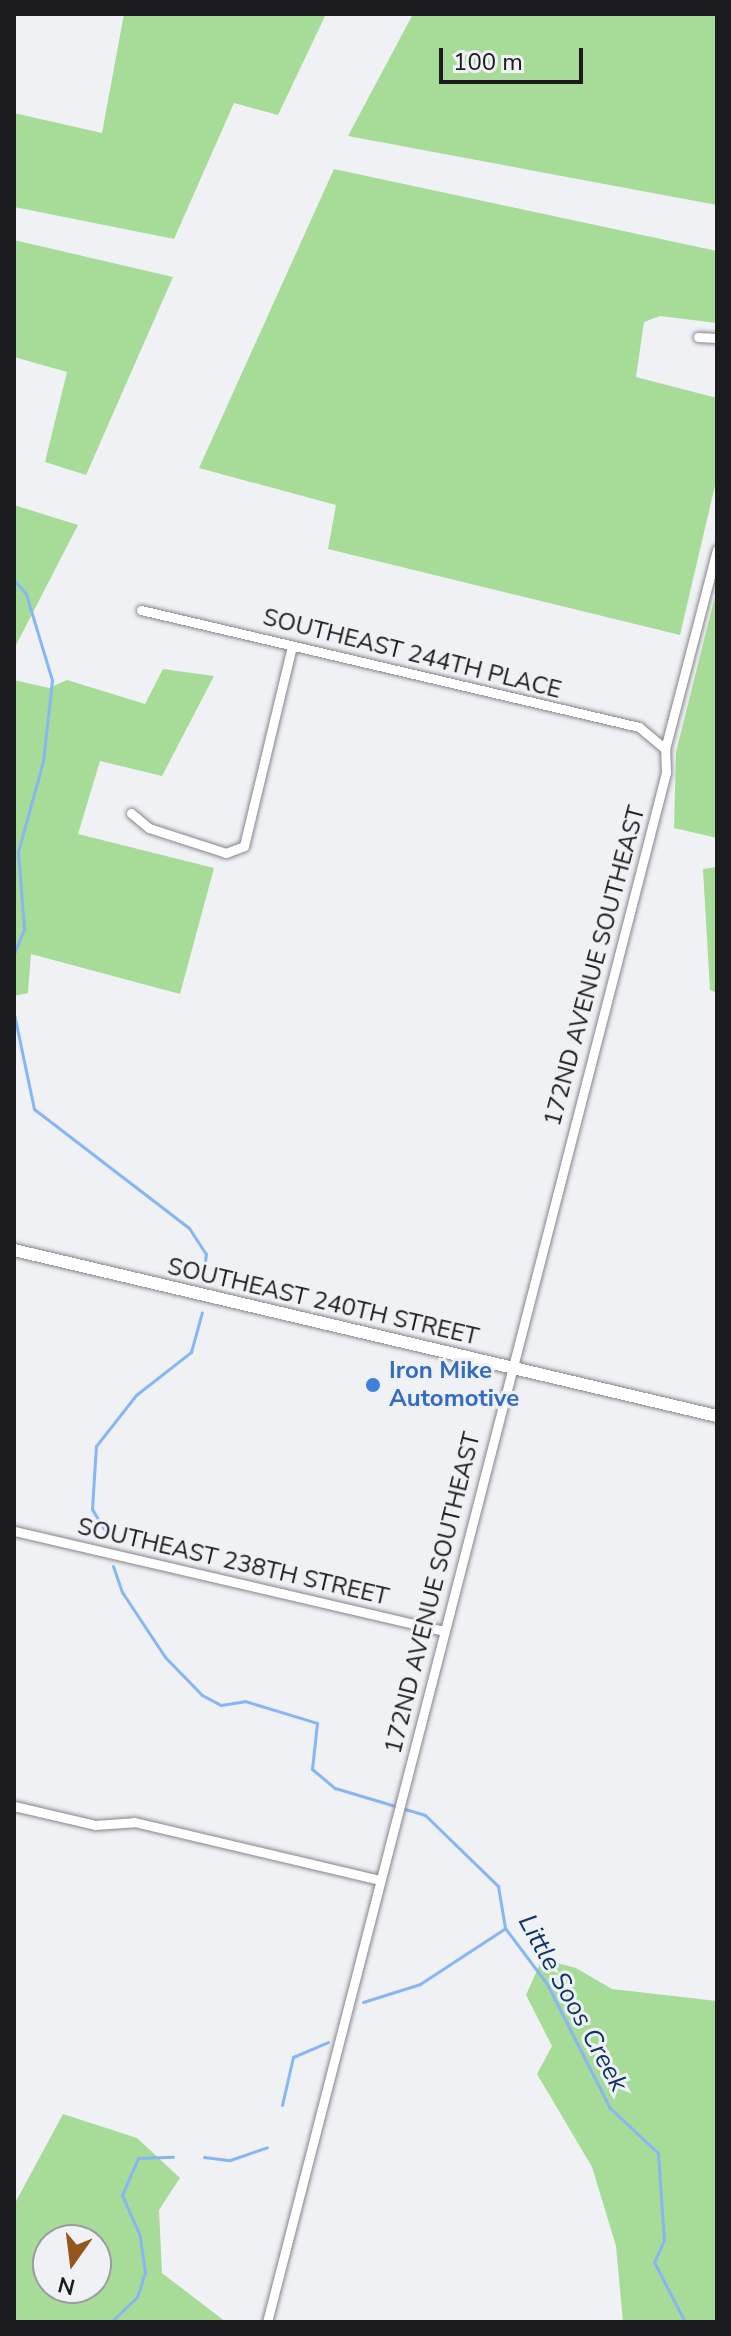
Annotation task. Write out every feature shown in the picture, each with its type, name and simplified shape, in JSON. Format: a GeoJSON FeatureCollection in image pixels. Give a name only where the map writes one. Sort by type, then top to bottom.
{"type":"FeatureCollection","features":[{"type":"Feature","properties":{"kind":"main road","name":"SOUTHEAST 240TH STREET"},"geometry":{"type":"LineString","coordinates":[[14,1250],[717,1416]]}},
{"type":"Feature","properties":{"kind":"street"},"geometry":{"type":"LineString","coordinates":[[698,337],[717,338]]}},
{"type":"Feature","properties":{"kind":"street","name":"172ND AVENUE SOUTHEAST"},"geometry":{"type":"LineString","coordinates":[[267,2322],[666,773],[665,749],[717,550]]}},
{"type":"Feature","properties":{"kind":"street","name":"SOUTHEAST 244TH PLACE"},"geometry":{"type":"LineString","coordinates":[[141,610],[639,727],[654,734],[665,749]]}},
{"type":"Feature","properties":{"kind":"street"},"geometry":{"type":"LineString","coordinates":[[131,813],[149,828],[226,853],[244,846],[292,646]]}},
{"type":"Feature","properties":{"kind":"street","name":"SOUTHEAST 238TH STREET"},"geometry":{"type":"LineString","coordinates":[[14,1531],[443,1631]]}},
{"type":"Feature","properties":{"kind":"street"},"geometry":{"type":"LineString","coordinates":[[14,1806],[95,1825],[134,1822],[380,1880]]}},
{"type":"Feature","properties":{"kind":"green space"},"geometry":{"type":"Polygon","coordinates":[[[124,14],[326,14],[278,115],[234,103],[174,239],[14,207],[14,113],[102,133],[124,14]]]}},
{"type":"Feature","properties":{"kind":"green space"},"geometry":{"type":"Polygon","coordinates":[[[413,14],[717,14],[717,205],[348,136],[413,14]]]}},
{"type":"Feature","properties":{"kind":"green space"},"geometry":{"type":"Polygon","coordinates":[[[334,169],[717,251],[717,323],[660,316],[644,322],[636,377],[717,398],[717,477],[680,635],[328,549],[336,505],[199,468],[334,169]]]}},
{"type":"Feature","properties":{"kind":"green space"},"geometry":{"type":"Polygon","coordinates":[[[14,240],[173,277],[86,475],[45,462],[67,372],[14,357],[14,240]]]}},
{"type":"Feature","properties":{"kind":"green space"},"geometry":{"type":"Polygon","coordinates":[[[14,505],[78,525],[14,649],[14,505]]]}},
{"type":"Feature","properties":{"kind":"green space"},"geometry":{"type":"Polygon","coordinates":[[[717,588],[717,838],[674,828],[676,752],[717,588]]]}},
{"type":"Feature","properties":{"kind":"green space"},"geometry":{"type":"Polygon","coordinates":[[[163,669],[214,676],[162,776],[100,761],[78,834],[214,868],[180,994],[31,954],[28,993],[14,996],[14,680],[49,688],[67,680],[145,704],[163,669]]]}},
{"type":"Feature","properties":{"kind":"green space"},"geometry":{"type":"Polygon","coordinates":[[[717,867],[717,993],[710,990],[703,869],[717,867]]]}},
{"type":"Feature","properties":{"kind":"green space"},"geometry":{"type":"Polygon","coordinates":[[[542,1959],[576,1968],[612,1989],[717,2001],[717,2322],[623,2322],[616,2246],[592,2167],[537,2074],[552,2046],[526,1995],[542,1959]]]}},
{"type":"Feature","properties":{"kind":"green space"},"geometry":{"type":"Polygon","coordinates":[[[63,2114],[137,2138],[180,2178],[159,2210],[162,2273],[226,2322],[14,2322],[14,2205],[63,2114]]]}},
{"type":"Feature","properties":{"kind":"waterway","name":"Little Soos Creek"},"geometry":{"type":"LineString","coordinates":[[14,580],[26,594],[52,680],[43,761],[18,852],[24,929],[14,954]]}},
{"type":"Feature","properties":{"kind":"waterway","name":"Little Soos Creek"},"geometry":{"type":"LineString","coordinates":[[14,1014],[34,1109],[189,1228],[206,1254],[202,1282]]}},
{"type":"Feature","properties":{"kind":"waterway","name":"Little Soos Creek"},"geometry":{"type":"LineString","coordinates":[[107,1534],[92,1509],[96,1446],[136,1395],[191,1352],[202,1312]]}},
{"type":"Feature","properties":{"kind":"waterway","name":"Little Soos Creek"},"geometry":{"type":"LineString","coordinates":[[113,1566],[122,1592],[165,1657],[202,1695],[221,1705],[245,1701],[317,1723],[312,1769],[335,1788],[425,1815],[498,1886],[505,1928],[547,1984],[610,2108],[658,2153],[664,2240],[654,2262],[685,2322]]}},
{"type":"Feature","properties":{"kind":"waterway"},"geometry":{"type":"LineString","coordinates":[[363,2002],[420,1984],[504,1929]]}},
{"type":"Feature","properties":{"kind":"waterway"},"geometry":{"type":"LineString","coordinates":[[282,2105],[293,2057],[328,2042]]}},
{"type":"Feature","properties":{"kind":"waterway"},"geometry":{"type":"LineString","coordinates":[[204,2157],[230,2160],[267,2147]]}},
{"type":"Feature","properties":{"kind":"waterway"},"geometry":{"type":"LineString","coordinates":[[111,2322],[137,2297],[145,2273],[140,2236],[122,2195],[138,2158],[173,2157]]}},
{"type":"Feature","properties":{"kind":"place","name":"Iron Mike Automotive"},"geometry":{"type":"Point","coordinates":[373,1385]}}]}
